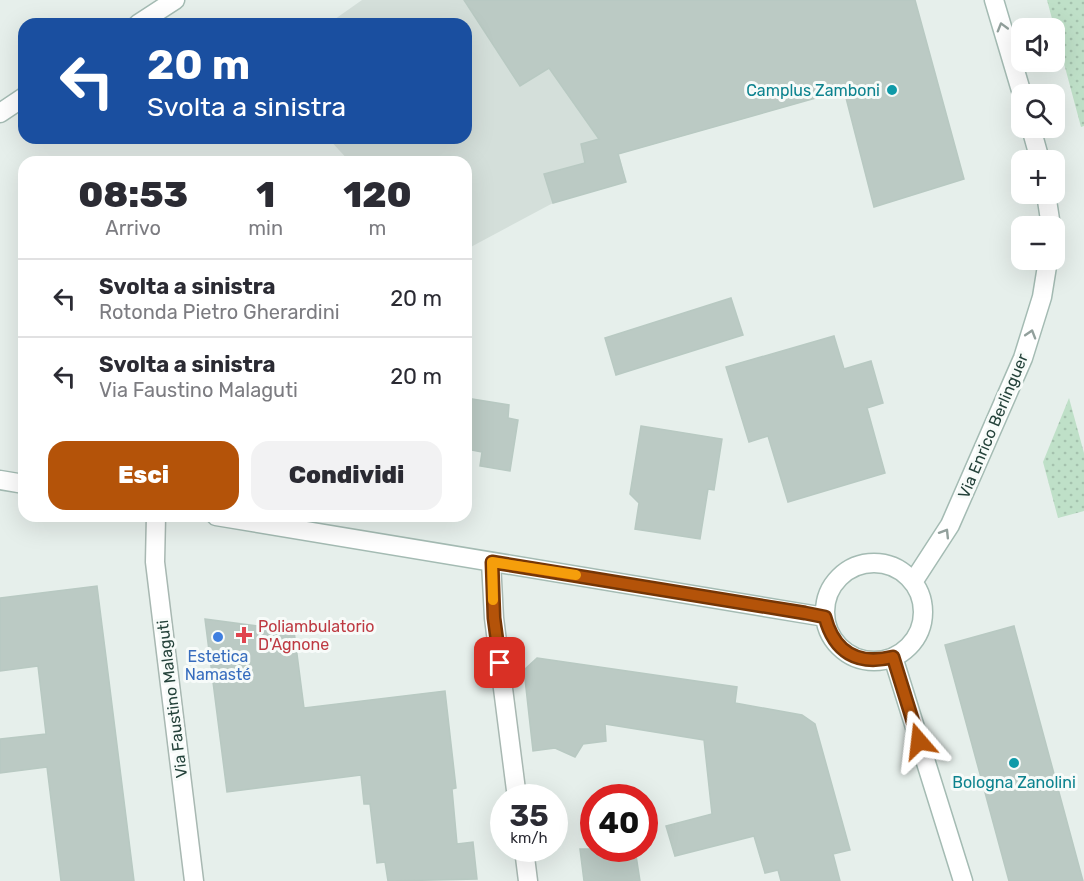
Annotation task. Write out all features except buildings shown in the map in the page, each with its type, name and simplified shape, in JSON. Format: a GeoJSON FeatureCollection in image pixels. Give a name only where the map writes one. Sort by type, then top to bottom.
{"type":"FeatureCollection","features":[{"type":"Feature","properties":{"kind":"main road"},"geometry":{"type":"LineString","coordinates":[[147,18],[175,0]]}},
{"type":"Feature","properties":{"kind":"main road"},"geometry":{"type":"LineString","coordinates":[[994,0],[1019,84]]}},
{"type":"Feature","properties":{"kind":"main road"},"geometry":{"type":"LineString","coordinates":[[0,113],[18,101]]}},
{"type":"Feature","properties":{"kind":"main road","name":"Via Enrico Berlinguer"},"geometry":{"type":"LineString","coordinates":[[914,582],[950,525],[1023,358],[1042,297],[1046,270]]}},
{"type":"Feature","properties":{"kind":"main road"},"geometry":{"type":"LineString","coordinates":[[0,480],[18,483]]}},
{"type":"Feature","properties":{"kind":"main road","name":"Via Faustino Malaguti"},"geometry":{"type":"LineString","coordinates":[[156,522],[155,562],[194,881]]}},
{"type":"Feature","properties":{"kind":"main road"},"geometry":{"type":"LineString","coordinates":[[252,522],[825,617]]}},
{"type":"Feature","properties":{"kind":"main road"},"geometry":{"type":"LineString","coordinates":[[492,562],[494,618],[515,784]]}},
{"type":"Feature","properties":{"kind":"main road"},"geometry":{"type":"LineString","coordinates":[[872,562],[887,564],[902,571],[914,582],[923,606],[920,631],[909,646],[893,657],[878,661],[863,660],[848,654],[837,644],[829,632],[825,617],[826,600],[832,586],[842,574],[856,566],[872,562]]}},
{"type":"Feature","properties":{"kind":"main road"},"geometry":{"type":"LineString","coordinates":[[893,657],[963,881]]}},
{"type":"Feature","properties":{"kind":"main road"},"geometry":{"type":"LineString","coordinates":[[526,862],[528,881]]}},
{"type":"Feature","properties":{"kind":"shaded area"},"geometry":{"type":"Polygon","coordinates":[[[362,0],[770,0],[799,103],[619,154],[626,182],[553,203],[472,246],[472,156],[344,156],[334,144],[472,144],[472,18],[336,18],[362,0]]]}},
{"type":"Feature","properties":{"kind":"green space"},"geometry":{"type":"Polygon","coordinates":[[[1047,0],[1084,0],[1084,126],[1081,127],[1065,67],[1065,18],[1052,18],[1047,0]]]}},
{"type":"Feature","properties":{"kind":"green space"},"geometry":{"type":"Polygon","coordinates":[[[1069,398],[1084,453],[1084,511],[1058,518],[1043,462],[1069,398]]]}},
{"type":"Feature","properties":{"kind":"slow traffic"},"geometry":{"type":"LineString","coordinates":[[493,600],[492,562],[576,575]]}},
{"type":"Feature","properties":{"kind":"place","name":"Camplus Zamboni"},"geometry":{"type":"Point","coordinates":[892,90]}},
{"type":"Feature","properties":{"kind":"place","name":"Poliambulatorio D'Agnone"},"geometry":{"type":"Point","coordinates":[244,635]}},
{"type":"Feature","properties":{"kind":"place","name":"Estetica Namasté"},"geometry":{"type":"Point","coordinates":[218,637]}},
{"type":"Feature","properties":{"kind":"place","name":"Bologna Zanolini"},"geometry":{"type":"Point","coordinates":[1014,763]}},
{"type":"Feature","properties":{"kind":"route"},"geometry":{"type":"LineString","coordinates":[[500,663],[494,618],[492,562],[805,613],[825,617],[829,632],[848,654],[863,660],[878,661],[893,657],[919,741]]}}]}
